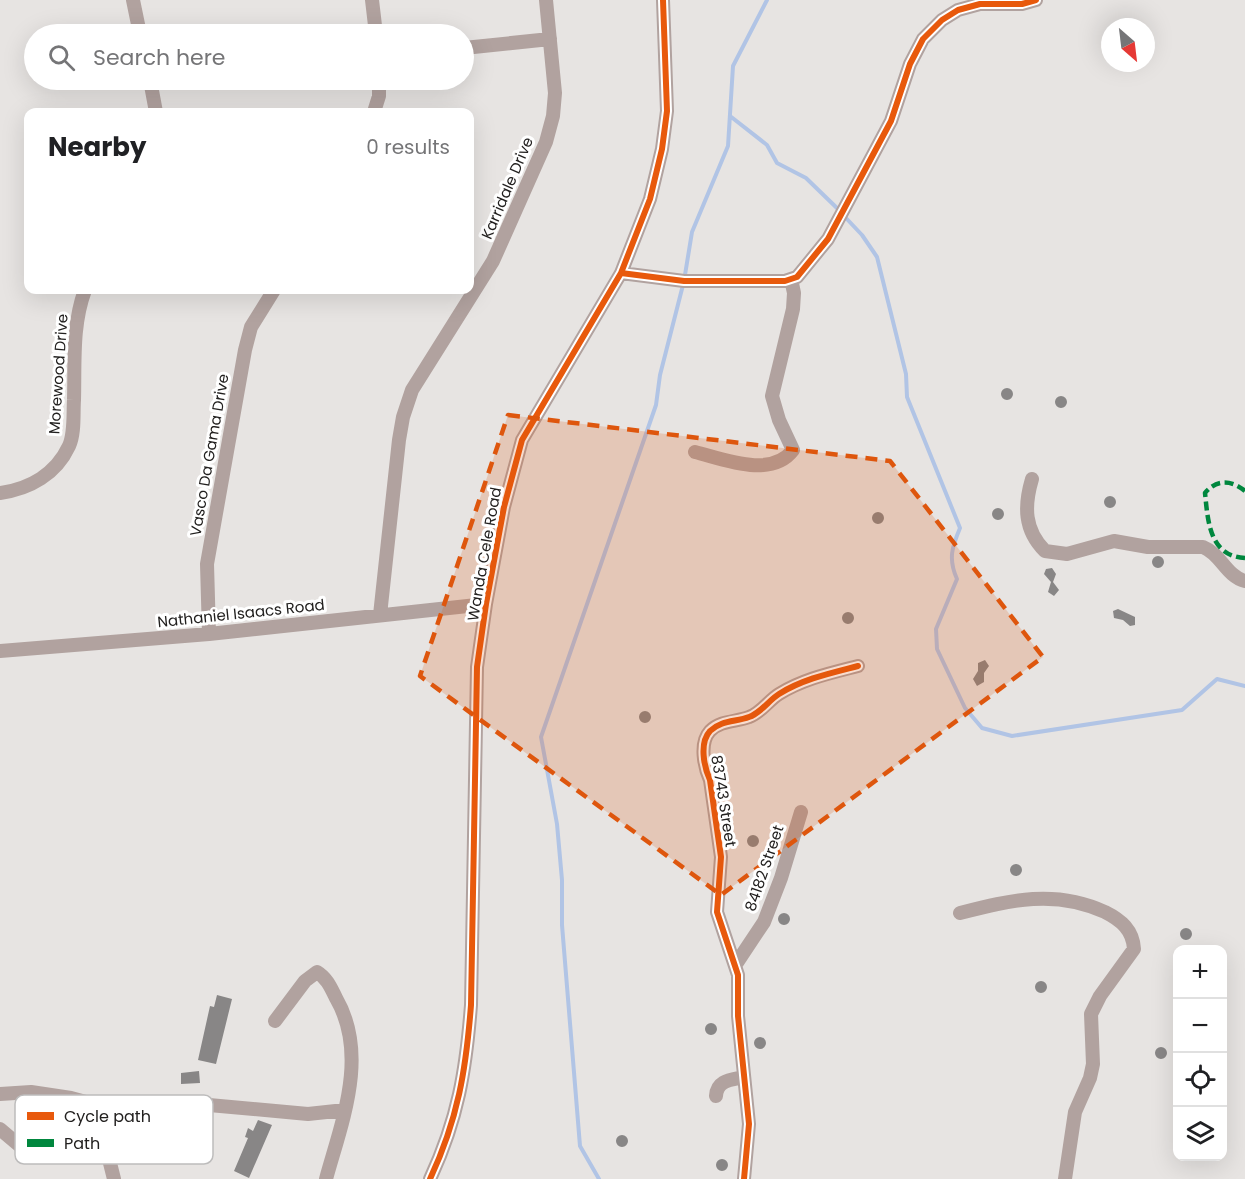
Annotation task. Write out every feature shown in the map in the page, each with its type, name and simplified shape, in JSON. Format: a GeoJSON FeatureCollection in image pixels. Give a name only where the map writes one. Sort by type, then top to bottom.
{"type":"FeatureCollection","features":[{"type":"Feature","properties":{"kind":"street"},"geometry":{"type":"LineString","coordinates":[[133,0],[138,24]]}},
{"type":"Feature","properties":{"kind":"street"},"geometry":{"type":"LineString","coordinates":[[372,0],[375,24]]}},
{"type":"Feature","properties":{"kind":"street","name":"Karridale Drive"},"geometry":{"type":"LineString","coordinates":[[474,291],[493,261],[546,142],[553,116],[555,93],[546,0]]}},
{"type":"Feature","properties":{"kind":"street","name":"Wanda Cele Road"},"geometry":{"type":"LineString","coordinates":[[430,1179],[449,1140],[461,1092],[468,1048],[471,1005],[477,668],[504,507],[522,440],[621,273],[651,199],[663,149],[667,69],[663,0]]}},
{"type":"Feature","properties":{"kind":"street"},"geometry":{"type":"LineString","coordinates":[[621,273],[684,280],[791,279],[797,277],[828,239],[891,121],[910,64],[923,39],[942,20],[958,10],[980,4],[1022,4],[1036,0]]}},
{"type":"Feature","properties":{"kind":"street"},"geometry":{"type":"LineString","coordinates":[[474,47],[550,39]]}},
{"type":"Feature","properties":{"kind":"street"},"geometry":{"type":"LineString","coordinates":[[152,90],[155,108]]}},
{"type":"Feature","properties":{"kind":"street"},"geometry":{"type":"LineString","coordinates":[[375,108],[379,90]]}},
{"type":"Feature","properties":{"kind":"street"},"geometry":{"type":"LineString","coordinates":[[695,452],[748,465],[766,465],[789,456],[793,450],[779,420],[772,396],[793,309],[794,293],[791,279]]}},
{"type":"Feature","properties":{"kind":"street","name":"Morewood Drive"},"geometry":{"type":"LineString","coordinates":[[0,493],[21,490],[40,480],[57,464],[70,444],[76,326],[84,294]]}},
{"type":"Feature","properties":{"kind":"street","name":"Vasco Da Gama Drive"},"geometry":{"type":"LineString","coordinates":[[209,634],[207,564],[244,350],[251,327],[272,294]]}},
{"type":"Feature","properties":{"kind":"street","name":"Karridale Drive"},"geometry":{"type":"LineString","coordinates":[[380,615],[386,539],[403,417],[412,390],[472,294]]}},
{"type":"Feature","properties":{"kind":"street"},"geometry":{"type":"LineString","coordinates":[[1032,479],[1026,500],[1026,515],[1034,536],[1045,551],[1067,554],[1114,541],[1148,548],[1203,547],[1211,550],[1232,574],[1245,581]]}},
{"type":"Feature","properties":{"kind":"street","name":"Nathaniel Isaacs Road"},"geometry":{"type":"LineString","coordinates":[[0,651],[209,634],[486,604]]}},
{"type":"Feature","properties":{"kind":"street","name":"83743 Street"},"geometry":{"type":"LineString","coordinates":[[744,1179],[749,1124],[736,964],[717,912],[721,857],[710,780],[705,770],[704,754],[708,735],[718,726],[755,714],[769,701],[792,687],[820,676],[858,666]]}},
{"type":"Feature","properties":{"kind":"street","name":"84182 Street"},"geometry":{"type":"LineString","coordinates":[[736,964],[764,922],[781,878],[801,812]]}},
{"type":"Feature","properties":{"kind":"street"},"geometry":{"type":"LineString","coordinates":[[960,913],[1020,900],[1053,898],[1083,902],[1124,923],[1133,940],[1134,949],[1100,996],[1091,1014],[1093,1064],[1090,1078],[1075,1112],[1065,1179]]}},
{"type":"Feature","properties":{"kind":"street"},"geometry":{"type":"LineString","coordinates":[[275,1021],[310,975],[317,972],[322,975],[340,1004],[351,1044],[351,1081],[326,1179]]}},
{"type":"Feature","properties":{"kind":"street"},"geometry":{"type":"LineString","coordinates":[[716,1096],[717,1089],[723,1082],[744,1077]]}},
{"type":"Feature","properties":{"kind":"street"},"geometry":{"type":"LineString","coordinates":[[0,1094],[32,1092],[52,1095]]}},
{"type":"Feature","properties":{"kind":"street"},"geometry":{"type":"LineString","coordinates":[[213,1105],[308,1114],[345,1110]]}},
{"type":"Feature","properties":{"kind":"street"},"geometry":{"type":"LineString","coordinates":[[0,1129],[15,1142]]}},
{"type":"Feature","properties":{"kind":"street"},"geometry":{"type":"LineString","coordinates":[[110,1164],[114,1179]]}},
{"type":"Feature","properties":{"kind":"highlighted area"},"geometry":{"type":"Polygon","coordinates":[[[508,415],[890,461],[1043,657],[721,895],[420,676],[508,415]]]}},
{"type":"Feature","properties":{"kind":"building"},"geometry":{"type":"Polygon","coordinates":[[[1007,388],[1013,394],[1007,400],[1001,394],[1007,388]]]}},
{"type":"Feature","properties":{"kind":"building"},"geometry":{"type":"Polygon","coordinates":[[[1061,396],[1067,402],[1061,408],[1055,402],[1061,396]]]}},
{"type":"Feature","properties":{"kind":"building"},"geometry":{"type":"Polygon","coordinates":[[[1110,496],[1116,502],[1110,508],[1104,502],[1110,496]]]}},
{"type":"Feature","properties":{"kind":"building"},"geometry":{"type":"Polygon","coordinates":[[[998,508],[1004,514],[998,520],[992,514],[998,508]]]}},
{"type":"Feature","properties":{"kind":"building"},"geometry":{"type":"Polygon","coordinates":[[[878,512],[884,518],[878,524],[872,518],[878,512]]]}},
{"type":"Feature","properties":{"kind":"building"},"geometry":{"type":"Polygon","coordinates":[[[1158,556],[1164,562],[1158,568],[1152,562],[1158,556]]]}},
{"type":"Feature","properties":{"kind":"building"},"geometry":{"type":"Polygon","coordinates":[[[1052,568],[1056,574],[1053,582],[1059,590],[1054,596],[1048,592],[1051,582],[1044,574],[1046,569],[1052,568]]]}},
{"type":"Feature","properties":{"kind":"building"},"geometry":{"type":"Polygon","coordinates":[[[1118,609],[1135,617],[1135,625],[1130,626],[1123,620],[1114,618],[1113,611],[1118,609]]]}},
{"type":"Feature","properties":{"kind":"building"},"geometry":{"type":"Polygon","coordinates":[[[848,612],[854,618],[848,624],[842,618],[848,612]]]}},
{"type":"Feature","properties":{"kind":"building"},"geometry":{"type":"Polygon","coordinates":[[[985,660],[989,666],[984,673],[984,682],[977,686],[973,679],[978,671],[978,663],[985,660]]]}},
{"type":"Feature","properties":{"kind":"building"},"geometry":{"type":"Polygon","coordinates":[[[645,711],[651,717],[645,723],[639,717],[645,711]]]}},
{"type":"Feature","properties":{"kind":"building"},"geometry":{"type":"Polygon","coordinates":[[[753,835],[759,841],[753,847],[747,841],[753,835]]]}},
{"type":"Feature","properties":{"kind":"building"},"geometry":{"type":"Polygon","coordinates":[[[1016,864],[1022,870],[1016,876],[1010,870],[1016,864]]]}},
{"type":"Feature","properties":{"kind":"building"},"geometry":{"type":"Polygon","coordinates":[[[784,913],[790,919],[784,925],[778,919],[784,913]]]}},
{"type":"Feature","properties":{"kind":"building"},"geometry":{"type":"Polygon","coordinates":[[[1186,928],[1192,934],[1186,940],[1180,934],[1186,928]]]}},
{"type":"Feature","properties":{"kind":"building"},"geometry":{"type":"Polygon","coordinates":[[[1041,981],[1047,987],[1041,993],[1035,987],[1041,981]]]}},
{"type":"Feature","properties":{"kind":"building"},"geometry":{"type":"Polygon","coordinates":[[[217,995],[232,999],[216,1064],[198,1060],[210,1006],[214,1007],[217,995]]]}},
{"type":"Feature","properties":{"kind":"building"},"geometry":{"type":"Polygon","coordinates":[[[711,1023],[717,1029],[711,1035],[705,1029],[711,1023]]]}},
{"type":"Feature","properties":{"kind":"building"},"geometry":{"type":"Polygon","coordinates":[[[760,1037],[766,1043],[760,1049],[754,1043],[760,1037]]]}},
{"type":"Feature","properties":{"kind":"building"},"geometry":{"type":"Polygon","coordinates":[[[1161,1047],[1167,1053],[1161,1059],[1155,1053],[1161,1047]]]}},
{"type":"Feature","properties":{"kind":"building"},"geometry":{"type":"Polygon","coordinates":[[[199,1071],[200,1083],[181,1084],[181,1073],[199,1071]]]}},
{"type":"Feature","properties":{"kind":"building"},"geometry":{"type":"Polygon","coordinates":[[[258,1120],[272,1125],[249,1178],[234,1171],[248,1138],[245,1137],[248,1128],[253,1131],[258,1120]]]}},
{"type":"Feature","properties":{"kind":"building"},"geometry":{"type":"Polygon","coordinates":[[[622,1135],[628,1141],[622,1147],[616,1141],[622,1135]]]}},
{"type":"Feature","properties":{"kind":"building"},"geometry":{"type":"Polygon","coordinates":[[[722,1159],[728,1165],[722,1171],[716,1165],[722,1159]]]}},
{"type":"Feature","properties":{"kind":"waterway"},"geometry":{"type":"LineString","coordinates":[[599,1179],[580,1146],[562,925],[562,880],[557,824],[541,737],[656,405],[660,375],[684,281],[692,232],[728,146],[733,66],[767,0]]}},
{"type":"Feature","properties":{"kind":"waterway"},"geometry":{"type":"LineString","coordinates":[[730,116],[767,145],[777,163],[806,178],[840,211]]}},
{"type":"Feature","properties":{"kind":"waterway"},"geometry":{"type":"LineString","coordinates":[[845,217],[862,235],[877,257],[906,374],[907,397],[960,528],[952,553],[957,579],[936,629],[937,649],[965,708],[982,728],[1012,736],[1182,710],[1217,679],[1245,686]]}},
{"type":"Feature","properties":{"kind":"marked path"},"geometry":{"type":"LineString","coordinates":[[1245,491],[1230,483],[1219,483],[1205,493],[1209,525],[1217,544],[1233,556],[1245,558]]}},
{"type":"Feature","properties":{"kind":"cycle path"},"geometry":{"type":"LineString","coordinates":[[430,1179],[454,1115],[469,1029],[477,667],[504,507],[522,440],[621,273],[650,199],[662,149],[667,111],[663,0]]}},
{"type":"Feature","properties":{"kind":"cycle path"},"geometry":{"type":"LineString","coordinates":[[621,273],[684,281],[785,281],[797,277],[828,239],[891,121],[910,64],[923,39],[942,20],[958,10],[980,4],[1022,4],[1036,0]]}},
{"type":"Feature","properties":{"kind":"cycle path"},"geometry":{"type":"LineString","coordinates":[[744,1179],[749,1124],[738,1016],[738,975],[717,912],[721,857],[710,780],[704,762],[705,742],[714,727],[753,715],[775,697],[798,684],[858,666]]}}]}
